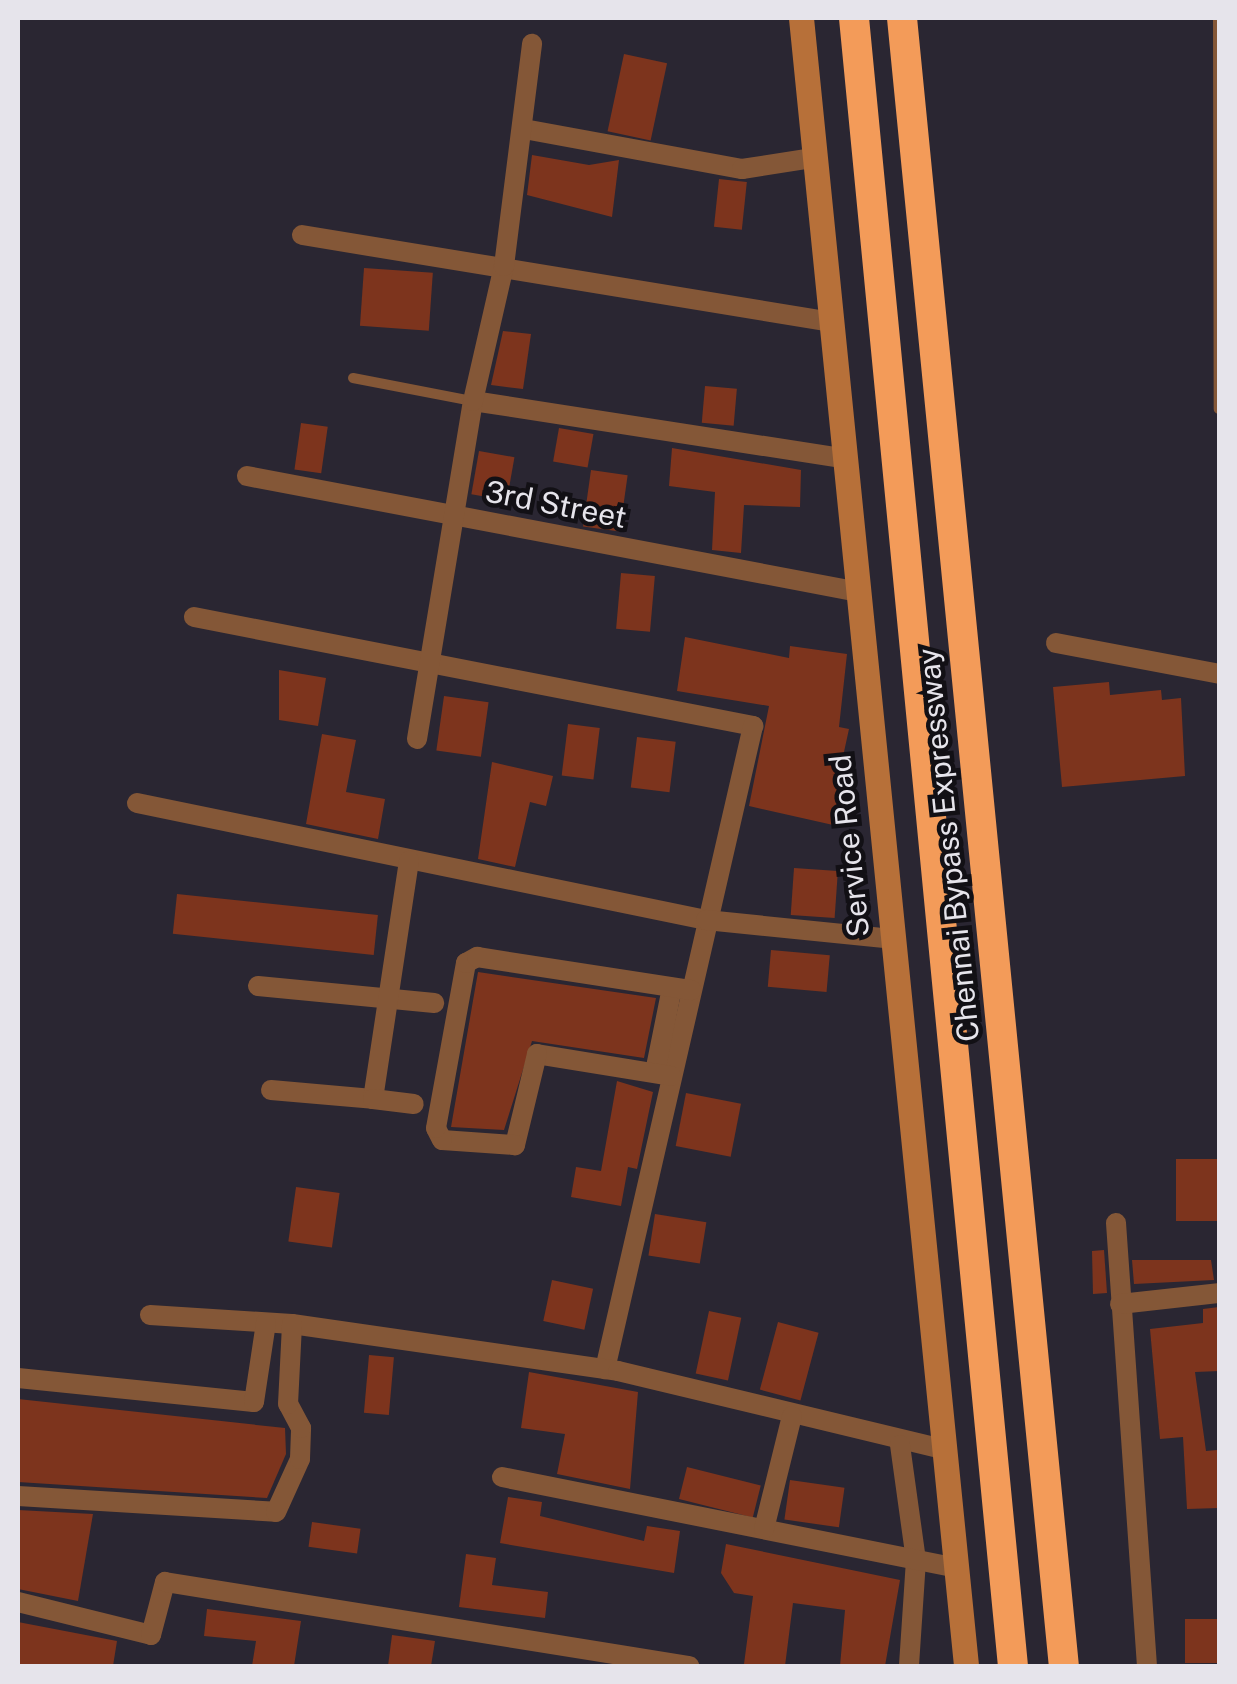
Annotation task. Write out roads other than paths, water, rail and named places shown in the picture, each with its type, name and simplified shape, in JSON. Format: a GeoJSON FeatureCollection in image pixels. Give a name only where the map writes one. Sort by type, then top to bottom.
{"type":"FeatureCollection","features":[{"type":"Feature","properties":{"kind":"highway","name":"Chennai Bypass Expressway"},"geometry":{"type":"LineString","coordinates":[[854,18],[1013,1666]]}},
{"type":"Feature","properties":{"kind":"highway","name":"Chennai Bypass Expressway"},"geometry":{"type":"LineString","coordinates":[[902,18],[1064,1666]]}},
{"type":"Feature","properties":{"kind":"street","name":"Service Road"},"geometry":{"type":"LineString","coordinates":[[801,18],[846,459],[854,591],[966,1666]]}},
{"type":"Feature","properties":{"kind":"street"},"geometry":{"type":"LineString","coordinates":[[417,739],[473,400],[504,266],[532,44]]}},
{"type":"Feature","properties":{"kind":"street"},"geometry":{"type":"LineString","coordinates":[[524,129],[742,169],[813,158]]}},
{"type":"Feature","properties":{"kind":"street"},"geometry":{"type":"LineString","coordinates":[[302,235],[831,322]]}},
{"type":"Feature","properties":{"kind":"street"},"geometry":{"type":"LineString","coordinates":[[473,400],[846,459]]}},
{"type":"Feature","properties":{"kind":"street","name":"3rd Street"},"geometry":{"type":"LineString","coordinates":[[247,476],[854,591]]}},
{"type":"Feature","properties":{"kind":"street"},"geometry":{"type":"LineString","coordinates":[[194,617],[753,726],[706,920],[681,989],[605,1369]]}},
{"type":"Feature","properties":{"kind":"street"},"geometry":{"type":"LineString","coordinates":[[1056,642],[1220,674]]}},
{"type":"Feature","properties":{"kind":"street"},"geometry":{"type":"LineString","coordinates":[[137,803],[706,920],[892,939]]}},
{"type":"Feature","properties":{"kind":"street"},"geometry":{"type":"LineString","coordinates":[[373,1099],[392,1000],[409,860]]}},
{"type":"Feature","properties":{"kind":"street"},"geometry":{"type":"LineString","coordinates":[[663,1074],[536,1054],[515,1145],[438,1135],[466,963],[477,958],[681,989]]}},
{"type":"Feature","properties":{"kind":"street"},"geometry":{"type":"LineString","coordinates":[[258,986],[434,1002]]}},
{"type":"Feature","properties":{"kind":"street"},"geometry":{"type":"LineString","coordinates":[[271,1090],[414,1104]]}},
{"type":"Feature","properties":{"kind":"street"},"geometry":{"type":"LineString","coordinates":[[1116,1223],[1147,1666]]}},
{"type":"Feature","properties":{"kind":"street"},"geometry":{"type":"LineString","coordinates":[[1120,1304],[1220,1293]]}},
{"type":"Feature","properties":{"kind":"street"},"geometry":{"type":"LineString","coordinates":[[150,1315],[292,1324],[605,1369],[900,1445],[946,1450]]}},
{"type":"Feature","properties":{"kind":"street"},"geometry":{"type":"LineString","coordinates":[[18,1378],[254,1402],[266,1323]]}},
{"type":"Feature","properties":{"kind":"street"},"geometry":{"type":"LineString","coordinates":[[18,1496],[276,1512],[300,1459],[300,1428],[288,1404],[292,1324]]}},
{"type":"Feature","properties":{"kind":"street"},"geometry":{"type":"LineString","coordinates":[[764,1529],[792,1416]]}},
{"type":"Feature","properties":{"kind":"street"},"geometry":{"type":"LineString","coordinates":[[900,1445],[916,1560],[909,1666]]}},
{"type":"Feature","properties":{"kind":"street"},"geometry":{"type":"LineString","coordinates":[[502,1477],[956,1568]]}},
{"type":"Feature","properties":{"kind":"street"},"geometry":{"type":"LineString","coordinates":[[18,1602],[151,1635],[165,1582],[689,1666]]}},
{"type":"Feature","properties":{"kind":"lane"},"geometry":{"type":"LineString","coordinates":[[1218,18],[1219,409]]}},
{"type":"Feature","properties":{"kind":"lane"},"geometry":{"type":"LineString","coordinates":[[354,378],[473,400]]}}]}
